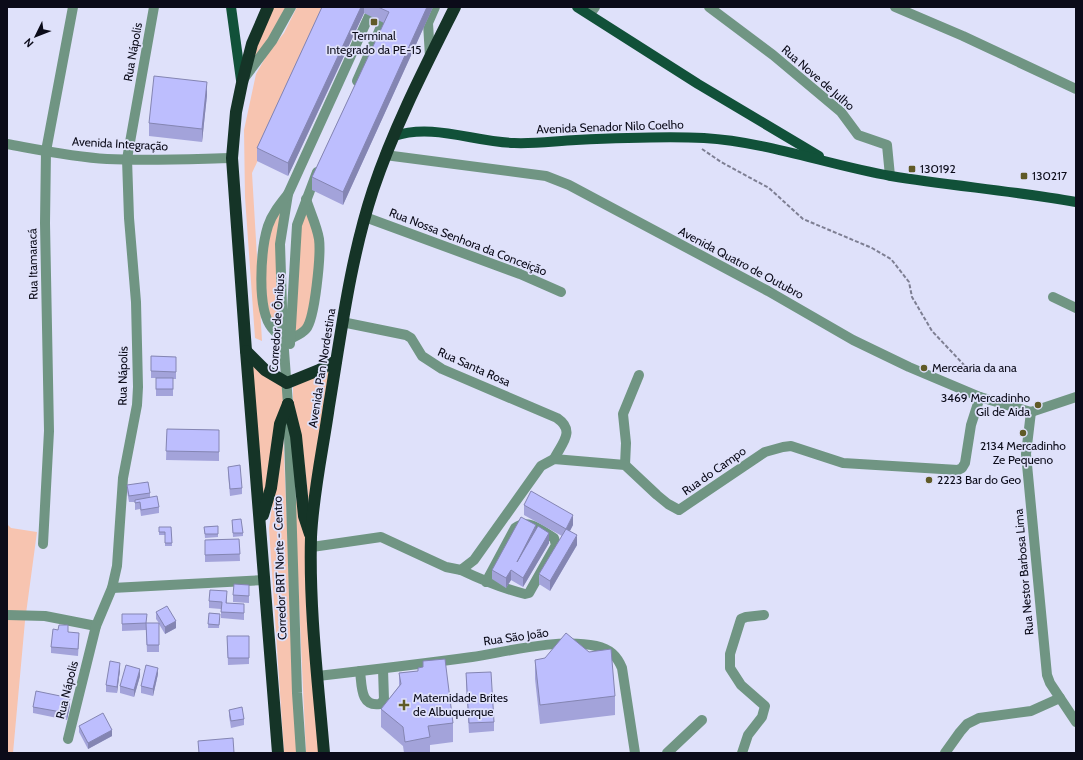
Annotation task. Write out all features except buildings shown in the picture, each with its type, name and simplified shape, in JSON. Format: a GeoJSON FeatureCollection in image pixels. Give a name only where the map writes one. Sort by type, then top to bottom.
{"type":"FeatureCollection","features":[{"type":"Feature","properties":{"kind":"highway"},"geometry":{"type":"LineString","coordinates":[[268,7],[252,44],[242,83],[236,112],[232,158],[278,753]]}},
{"type":"Feature","properties":{"kind":"highway","name":"Avenida Pan Nordestina"},"geometry":{"type":"LineString","coordinates":[[324,753],[312,600],[312,542],[317,488],[342,322],[365,217],[385,155],[430,57],[455,7]]}},
{"type":"Feature","properties":{"kind":"highway"},"geometry":{"type":"LineString","coordinates":[[246,351],[265,370],[287,383],[319,370],[336,361]]}},
{"type":"Feature","properties":{"kind":"highway"},"geometry":{"type":"LineString","coordinates":[[261,522],[271,488],[280,424],[288,404]]}},
{"type":"Feature","properties":{"kind":"highway"},"geometry":{"type":"LineString","coordinates":[[288,404],[295,430],[304,516],[312,542]]}},
{"type":"Feature","properties":{"kind":"main road"},"geometry":{"type":"LineString","coordinates":[[231,7],[242,83]]}},
{"type":"Feature","properties":{"kind":"main road","name":"Avenida Senador Nilo Coelho"},"geometry":{"type":"LineString","coordinates":[[577,7],[592,11],[698,84],[827,161]]}},
{"type":"Feature","properties":{"kind":"main road","name":"Avenida Senador Nilo Coelho"},"geometry":{"type":"LineString","coordinates":[[394,136],[411,132],[431,131],[497,142],[516,143],[689,138],[747,142],[890,176],[1076,202]]}},
{"type":"Feature","properties":{"kind":"street","name":"Rua Itamaracá"},"geometry":{"type":"LineString","coordinates":[[43,544],[49,431],[45,223],[46,152],[73,7]]}},
{"type":"Feature","properties":{"kind":"street","name":"Rua Nápolis"},"geometry":{"type":"LineString","coordinates":[[68,739],[96,626],[112,588],[117,559],[123,478],[136,405],[138,387],[136,302],[128,218],[127,159],[154,7]]}},
{"type":"Feature","properties":{"kind":"street"},"geometry":{"type":"LineString","coordinates":[[242,83],[272,41],[291,7]]}},
{"type":"Feature","properties":{"kind":"street"},"geometry":{"type":"LineString","coordinates":[[430,57],[428,23],[435,7]]}},
{"type":"Feature","properties":{"kind":"street"},"geometry":{"type":"LineString","coordinates":[[895,7],[963,36],[1076,89]]}},
{"type":"Feature","properties":{"kind":"street","name":"Rua Nove de Julho"},"geometry":{"type":"LineString","coordinates":[[715,9],[841,112],[858,135],[886,145],[890,176]]}},
{"type":"Feature","properties":{"kind":"street"},"geometry":{"type":"LineString","coordinates":[[321,164],[306,199],[319,238],[320,247],[315,300],[310,323],[306,330],[286,338],[272,329],[264,308],[262,266],[263,250],[269,224],[275,211],[288,194],[372,10]]}},
{"type":"Feature","properties":{"kind":"street"},"geometry":{"type":"LineString","coordinates":[[352,93],[386,16]]}},
{"type":"Feature","properties":{"kind":"street","name":"Avenida Integração"},"geometry":{"type":"LineString","coordinates":[[7,144],[46,152],[106,159],[164,160],[232,158]]}},
{"type":"Feature","properties":{"kind":"street","name":"Avenida Quatro de Outubro"},"geometry":{"type":"LineString","coordinates":[[385,155],[524,172],[546,176],[569,185],[768,291],[853,340],[909,367],[980,397],[1031,412]]}},
{"type":"Feature","properties":{"kind":"street","name":"Corredor de Ônibus"},"geometry":{"type":"LineString","coordinates":[[287,383],[286,338],[280,244],[288,194]]}},
{"type":"Feature","properties":{"kind":"street","name":"Corredor de Ônibus"},"geometry":{"type":"LineString","coordinates":[[286,338],[297,225],[306,199]]}},
{"type":"Feature","properties":{"kind":"street","name":"Rua Nossa Senhora da Conceição"},"geometry":{"type":"LineString","coordinates":[[365,217],[520,274],[561,292]]}},
{"type":"Feature","properties":{"kind":"street"},"geometry":{"type":"LineString","coordinates":[[1053,297],[1076,308]]}},
{"type":"Feature","properties":{"kind":"street","name":"Rua Santa Rosa"},"geometry":{"type":"LineString","coordinates":[[342,322],[406,335],[411,338],[422,356],[442,369],[557,418],[568,428],[567,434],[554,459]]}},
{"type":"Feature","properties":{"kind":"street"},"geometry":{"type":"LineString","coordinates":[[461,570],[474,560],[541,466],[554,459],[625,465],[626,443],[623,414],[639,376]]}},
{"type":"Feature","properties":{"kind":"street","name":"Corredor BRT Norte - Centro"},"geometry":{"type":"LineString","coordinates":[[287,383],[297,686],[301,753]]}},
{"type":"Feature","properties":{"kind":"street","name":"Rua do Campo"},"geometry":{"type":"LineString","coordinates":[[625,465],[657,495],[668,504],[679,510],[765,452],[783,446],[791,446],[843,462],[958,470],[965,464],[971,425],[980,397]]}},
{"type":"Feature","properties":{"kind":"street"},"geometry":{"type":"LineString","coordinates":[[1031,412],[1076,398]]}},
{"type":"Feature","properties":{"kind":"street","name":"Rua Nestor Barbosa Lima"},"geometry":{"type":"LineString","coordinates":[[1031,412],[1026,454],[1047,675],[1076,722]]}},
{"type":"Feature","properties":{"kind":"street"},"geometry":{"type":"LineString","coordinates":[[312,542],[381,537],[446,567],[461,570],[486,582],[500,588],[525,594],[529,593],[556,546],[554,538],[530,524],[519,525],[515,528],[486,582]]}},
{"type":"Feature","properties":{"kind":"street"},"geometry":{"type":"LineString","coordinates":[[112,588],[265,580]]}},
{"type":"Feature","properties":{"kind":"street"},"geometry":{"type":"LineString","coordinates":[[7,615],[45,616],[96,626]]}},
{"type":"Feature","properties":{"kind":"street"},"geometry":{"type":"LineString","coordinates":[[742,753],[748,735],[762,717],[765,706],[736,680],[730,668],[729,659],[741,619],[764,615]]}},
{"type":"Feature","properties":{"kind":"street","name":"Rua São João"},"geometry":{"type":"LineString","coordinates":[[318,676],[541,646],[585,645],[604,648],[618,659],[622,668],[635,753]]}},
{"type":"Feature","properties":{"kind":"street"},"geometry":{"type":"LineString","coordinates":[[360,671],[363,696],[367,702],[374,705],[380,704],[384,700],[383,668]]}},
{"type":"Feature","properties":{"kind":"street"},"geometry":{"type":"LineString","coordinates":[[945,753],[967,724],[979,718],[1031,710],[1060,698]]}},
{"type":"Feature","properties":{"kind":"street"},"geometry":{"type":"LineString","coordinates":[[667,753],[702,720]]}},
{"type":"Feature","properties":{"kind":"path"},"geometry":{"type":"LineString","coordinates":[[689,138],[720,162],[770,188],[803,219],[872,248],[891,259],[909,282],[912,297],[932,331],[965,366]]}},
{"type":"Feature","properties":{"kind":"shaded area"},"geometry":{"type":"Polygon","coordinates":[[[270,7],[291,7],[244,79],[270,7]]]}},
{"type":"Feature","properties":{"kind":"shaded area"},"geometry":{"type":"Polygon","coordinates":[[[297,7],[328,7],[252,173],[262,341],[255,338],[245,197],[244,130],[256,74],[268,53],[284,33],[297,7]]]}},
{"type":"Feature","properties":{"kind":"shaded area"},"geometry":{"type":"Polygon","coordinates":[[[288,194],[280,244],[283,331],[277,332],[267,309],[265,262],[272,218],[288,194]]]}},
{"type":"Feature","properties":{"kind":"shaded area"},"geometry":{"type":"Polygon","coordinates":[[[306,199],[319,238],[309,323],[290,339],[297,225],[306,199]]]}},
{"type":"Feature","properties":{"kind":"shaded area"},"geometry":{"type":"Polygon","coordinates":[[[250,360],[284,387],[285,404],[263,501],[250,360]]]}},
{"type":"Feature","properties":{"kind":"shaded area"},"geometry":{"type":"Polygon","coordinates":[[[335,367],[309,505],[303,451],[293,399],[293,387],[335,367]]]}},
{"type":"Feature","properties":{"kind":"shaded area"},"geometry":{"type":"Polygon","coordinates":[[[283,433],[297,753],[284,753],[269,528],[283,433]]]}},
{"type":"Feature","properties":{"kind":"shaded area"},"geometry":{"type":"Polygon","coordinates":[[[294,493],[308,539],[319,753],[306,753],[294,493]]]}},
{"type":"Feature","properties":{"kind":"shaded area"},"geometry":{"type":"Polygon","coordinates":[[[7,524],[11,528],[37,532],[25,621],[13,753],[7,753],[7,524]]]}},
{"type":"Feature","properties":{"kind":"place","name":"Terminal Integrado da PE-15"},"geometry":{"type":"Point","coordinates":[374,22]}},
{"type":"Feature","properties":{"kind":"place","name":"130192"},"geometry":{"type":"Point","coordinates":[912,169]}},
{"type":"Feature","properties":{"kind":"place","name":"130217"},"geometry":{"type":"Point","coordinates":[1024,176]}},
{"type":"Feature","properties":{"kind":"place","name":"Mercearia da ana"},"geometry":{"type":"Point","coordinates":[924,368]}},
{"type":"Feature","properties":{"kind":"place","name":"3469 Mercadinho Gil de Aida"},"geometry":{"type":"Point","coordinates":[1038,405]}},
{"type":"Feature","properties":{"kind":"place","name":"2134 Mercadinho Ze Pequeno"},"geometry":{"type":"Point","coordinates":[1023,433]}},
{"type":"Feature","properties":{"kind":"place","name":"2223 Bar do Geo"},"geometry":{"type":"Point","coordinates":[929,480]}},
{"type":"Feature","properties":{"kind":"place","name":"Maternidade Brites de Albuquerque"},"geometry":{"type":"Point","coordinates":[404,705]}}]}
